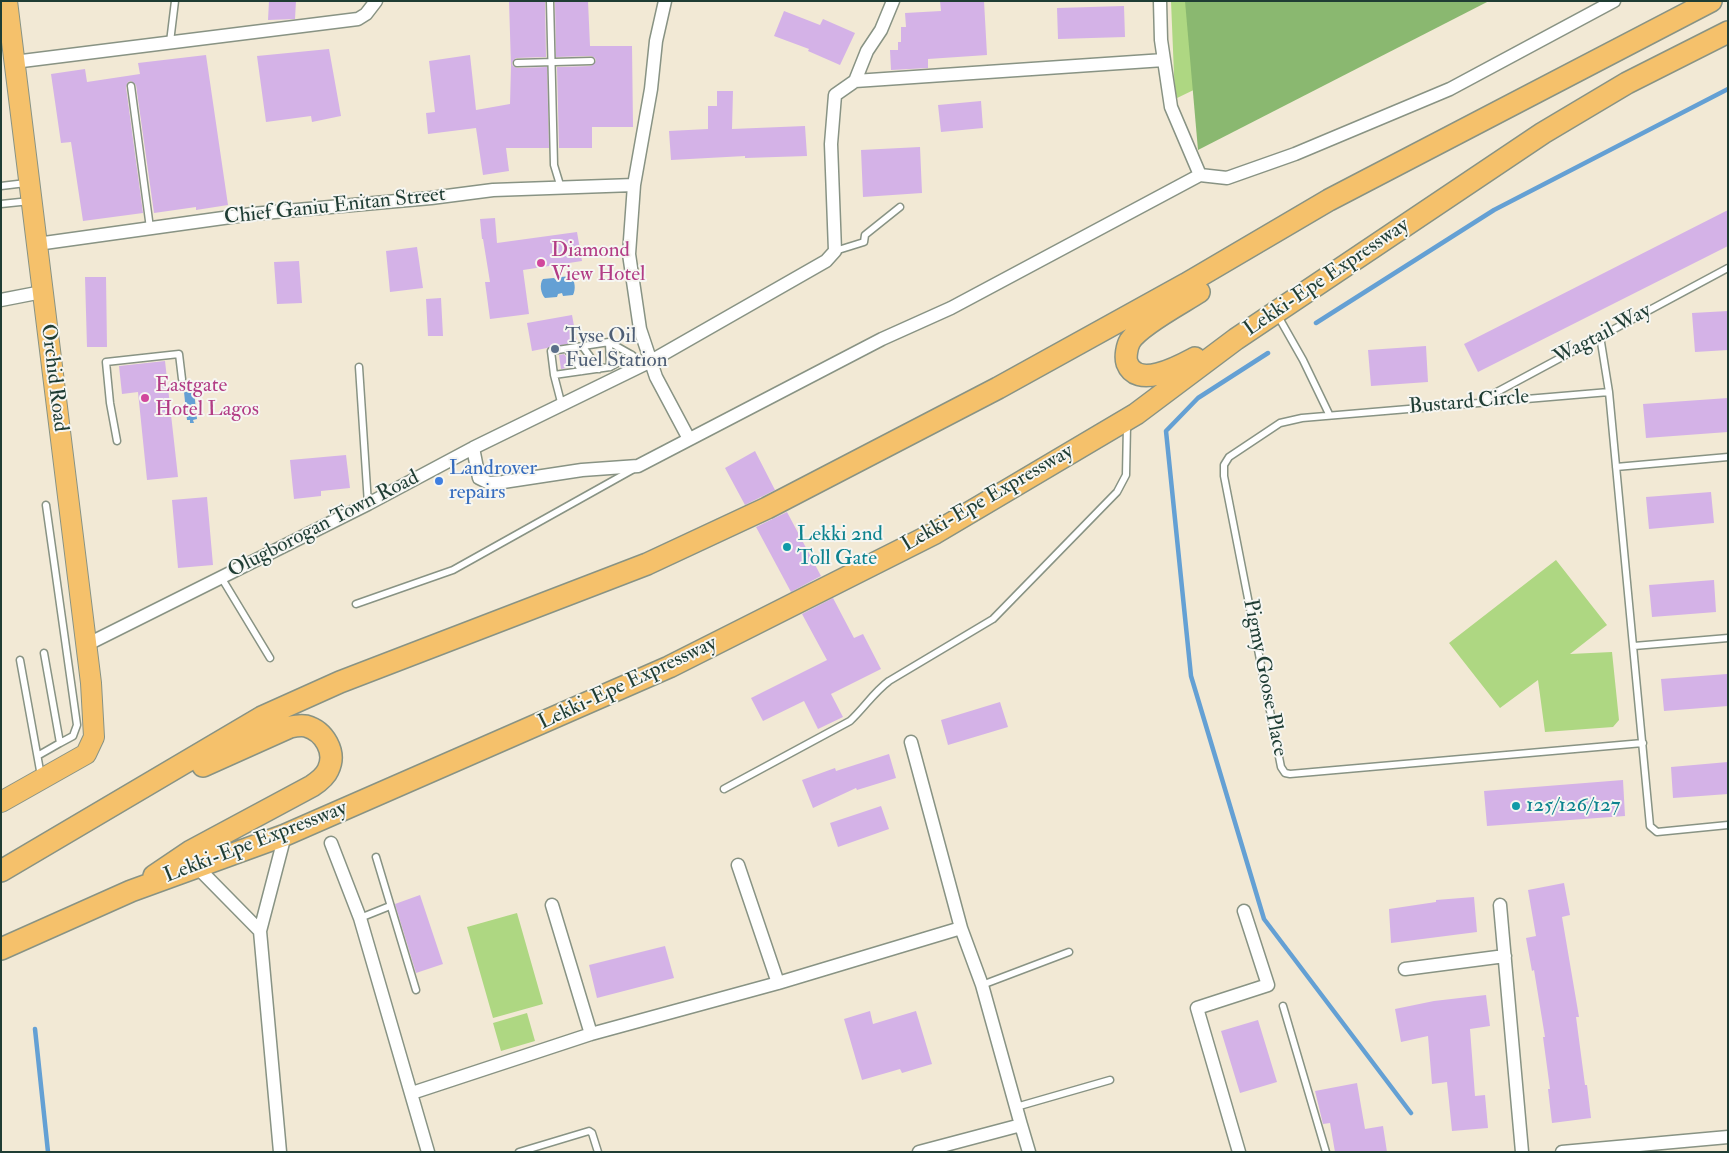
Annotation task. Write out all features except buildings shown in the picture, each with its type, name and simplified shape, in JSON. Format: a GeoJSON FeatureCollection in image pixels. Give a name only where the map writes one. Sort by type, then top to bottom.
{"type":"FeatureCollection","features":[{"type":"Feature","properties":{"kind":"highway"},"geometry":{"type":"LineString","coordinates":[[1,871],[262,717],[340,682],[647,564],[767,508],[998,388],[1186,284],[1329,200],[1711,1]]}},
{"type":"Feature","properties":{"kind":"highway","name":"Lekki-Epe Expressway"},"geometry":{"type":"LineString","coordinates":[[1,949],[131,892],[285,835],[669,667],[935,533],[1127,419],[1236,339],[1543,133],[1627,84],[1728,32]]}},
{"type":"Feature","properties":{"kind":"highway"},"geometry":{"type":"LineString","coordinates":[[1230,257],[1223,271],[1212,283],[1142,328],[1130,341],[1126,355],[1128,364],[1134,372],[1144,375],[1158,375],[1236,339]]}},
{"type":"Feature","properties":{"kind":"highway"},"geometry":{"type":"LineString","coordinates":[[121,801],[290,727],[305,726],[318,732],[328,742],[331,756],[329,769],[312,786],[190,850],[131,892]]}},
{"type":"Feature","properties":{"kind":"main road","name":"Orchid Road"},"geometry":{"type":"LineString","coordinates":[[7,1],[91,683],[94,737],[86,754],[42,780]]}},
{"type":"Feature","properties":{"kind":"main road"},"geometry":{"type":"LineString","coordinates":[[1,802],[42,780]]}},
{"type":"Feature","properties":{"kind":"street"},"geometry":{"type":"LineString","coordinates":[[14,62],[358,20],[366,14],[376,1]]}},
{"type":"Feature","properties":{"kind":"street"},"geometry":{"type":"LineString","coordinates":[[665,1],[656,41],[644,135],[634,185],[629,254],[647,363],[689,439]]}},
{"type":"Feature","properties":{"kind":"street"},"geometry":{"type":"LineString","coordinates":[[854,81],[867,51],[881,30],[894,1]]}},
{"type":"Feature","properties":{"kind":"street"},"geometry":{"type":"LineString","coordinates":[[1160,1],[1164,60],[1171,107],[1200,175]]}},
{"type":"Feature","properties":{"kind":"street"},"geometry":{"type":"LineString","coordinates":[[473,448],[479,478],[489,483],[582,470],[638,466],[882,340],[951,308],[1200,175],[1227,178],[1305,150],[1450,89],[1614,1]]}},
{"type":"Feature","properties":{"kind":"street"},"geometry":{"type":"LineString","coordinates":[[835,251],[831,144],[835,94],[854,81],[1164,60]]}},
{"type":"Feature","properties":{"kind":"street","name":"Chief Ganiu Enitan Street"},"geometry":{"type":"LineString","coordinates":[[37,244],[252,214],[431,198],[493,190],[634,185]]}},
{"type":"Feature","properties":{"kind":"street","name":"Olugborogan Town Road"},"geometry":{"type":"LineString","coordinates":[[86,645],[368,504],[473,448],[647,363],[826,261],[835,251]]}},
{"type":"Feature","properties":{"kind":"street"},"geometry":{"type":"LineString","coordinates":[[1,300],[42,292]]}},
{"type":"Feature","properties":{"kind":"street"},"geometry":{"type":"LineString","coordinates":[[911,742],[961,928],[982,985],[1029,1152]]}},
{"type":"Feature","properties":{"kind":"street"},"geometry":{"type":"LineString","coordinates":[[280,1152],[260,932],[285,835]]}},
{"type":"Feature","properties":{"kind":"street"},"geometry":{"type":"LineString","coordinates":[[332,843],[360,918],[428,1152]]}},
{"type":"Feature","properties":{"kind":"street"},"geometry":{"type":"LineString","coordinates":[[738,866],[778,983]]}},
{"type":"Feature","properties":{"kind":"street"},"geometry":{"type":"LineString","coordinates":[[198,868],[260,932]]}},
{"type":"Feature","properties":{"kind":"street"},"geometry":{"type":"LineString","coordinates":[[552,905],[591,1034]]}},
{"type":"Feature","properties":{"kind":"street"},"geometry":{"type":"LineString","coordinates":[[1500,905],[1522,1152]]}},
{"type":"Feature","properties":{"kind":"street"},"geometry":{"type":"LineString","coordinates":[[1239,1152],[1197,1008],[1268,985],[1244,911]]}},
{"type":"Feature","properties":{"kind":"street"},"geometry":{"type":"LineString","coordinates":[[412,1093],[591,1034],[778,983],[961,928]]}},
{"type":"Feature","properties":{"kind":"street"},"geometry":{"type":"LineString","coordinates":[[1405,969],[1505,956]]}},
{"type":"Feature","properties":{"kind":"street"},"geometry":{"type":"LineString","coordinates":[[919,1152],[1021,1125]]}},
{"type":"Feature","properties":{"kind":"street"},"geometry":{"type":"LineString","coordinates":[[1562,1152],[1728,1137]]}},
{"type":"Feature","properties":{"kind":"lane"},"geometry":{"type":"LineString","coordinates":[[170,42],[175,1]]}},
{"type":"Feature","properties":{"kind":"lane"},"geometry":{"type":"LineString","coordinates":[[550,1],[554,165],[561,188]]}},
{"type":"Feature","properties":{"kind":"lane"},"geometry":{"type":"LineString","coordinates":[[517,63],[591,61]]}},
{"type":"Feature","properties":{"kind":"lane"},"geometry":{"type":"LineString","coordinates":[[131,86],[150,228]]}},
{"type":"Feature","properties":{"kind":"lane"},"geometry":{"type":"LineString","coordinates":[[1,186],[31,192]]}},
{"type":"Feature","properties":{"kind":"lane"},"geometry":{"type":"LineString","coordinates":[[1,204],[31,192]]}},
{"type":"Feature","properties":{"kind":"lane"},"geometry":{"type":"LineString","coordinates":[[835,251],[864,242],[865,235],[900,207]]}},
{"type":"Feature","properties":{"kind":"lane","name":"Wagtail Way"},"geometry":{"type":"LineString","coordinates":[[1479,402],[1728,268]]}},
{"type":"Feature","properties":{"kind":"lane"},"geometry":{"type":"LineString","coordinates":[[1276,312],[1303,360],[1329,414]]}},
{"type":"Feature","properties":{"kind":"lane"},"geometry":{"type":"LineString","coordinates":[[1600,336],[1609,392],[1650,826],[1657,832],[1728,825]]}},
{"type":"Feature","properties":{"kind":"lane"},"geometry":{"type":"LineString","coordinates":[[562,406],[554,376],[551,351],[609,342],[647,363]]}},
{"type":"Feature","properties":{"kind":"lane"},"geometry":{"type":"LineString","coordinates":[[609,342],[610,367]]}},
{"type":"Feature","properties":{"kind":"lane"},"geometry":{"type":"LineString","coordinates":[[582,347],[600,368]]}},
{"type":"Feature","properties":{"kind":"lane"},"geometry":{"type":"LineString","coordinates":[[568,349],[582,371]]}},
{"type":"Feature","properties":{"kind":"lane"},"geometry":{"type":"LineString","coordinates":[[117,440],[110,403],[106,362],[179,354],[182,379]]}},
{"type":"Feature","properties":{"kind":"lane"},"geometry":{"type":"LineString","coordinates":[[554,376],[610,367],[632,355]]}},
{"type":"Feature","properties":{"kind":"lane"},"geometry":{"type":"LineString","coordinates":[[359,367],[368,504]]}},
{"type":"Feature","properties":{"kind":"lane","name":"Bustard Circle"},"geometry":{"type":"LineString","coordinates":[[1329,414],[1609,392]]}},
{"type":"Feature","properties":{"kind":"lane","name":"Pigmy Goose Place"},"geometry":{"type":"LineString","coordinates":[[1329,414],[1280,423],[1229,457],[1224,465],[1224,476],[1281,767],[1285,772],[1300,774],[1643,744]]}},
{"type":"Feature","properties":{"kind":"lane"},"geometry":{"type":"LineString","coordinates":[[724,789],[850,720],[860,712],[878,689],[889,681],[993,619],[1117,492],[1126,476],[1127,419]]}},
{"type":"Feature","properties":{"kind":"lane"},"geometry":{"type":"LineString","coordinates":[[1616,467],[1728,457]]}},
{"type":"Feature","properties":{"kind":"lane"},"geometry":{"type":"LineString","coordinates":[[356,604],[453,570],[638,466]]}},
{"type":"Feature","properties":{"kind":"lane"},"geometry":{"type":"LineString","coordinates":[[38,755],[73,736],[78,725],[46,505]]}},
{"type":"Feature","properties":{"kind":"lane"},"geometry":{"type":"LineString","coordinates":[[221,578],[270,658]]}},
{"type":"Feature","properties":{"kind":"lane"},"geometry":{"type":"LineString","coordinates":[[1634,646],[1728,638]]}},
{"type":"Feature","properties":{"kind":"lane"},"geometry":{"type":"LineString","coordinates":[[44,653],[60,743]]}},
{"type":"Feature","properties":{"kind":"lane"},"geometry":{"type":"LineString","coordinates":[[20,660],[42,780]]}},
{"type":"Feature","properties":{"kind":"lane"},"geometry":{"type":"LineString","coordinates":[[376,857],[416,990]]}},
{"type":"Feature","properties":{"kind":"lane"},"geometry":{"type":"LineString","coordinates":[[360,918],[390,906]]}},
{"type":"Feature","properties":{"kind":"lane"},"geometry":{"type":"LineString","coordinates":[[982,985],[1069,952]]}},
{"type":"Feature","properties":{"kind":"lane"},"geometry":{"type":"LineString","coordinates":[[1283,1006],[1326,1152]]}},
{"type":"Feature","properties":{"kind":"lane"},"geometry":{"type":"LineString","coordinates":[[1016,1107],[1110,1080]]}},
{"type":"Feature","properties":{"kind":"lane"},"geometry":{"type":"LineString","coordinates":[[519,1152],[589,1131],[592,1133],[598,1152]]}},
{"type":"Feature","properties":{"kind":"green space"},"geometry":{"type":"Polygon","coordinates":[[[1171,1],[1378,1],[1175,99],[1171,1]]]}},
{"type":"Feature","properties":{"kind":"green space"},"geometry":{"type":"Polygon","coordinates":[[[1185,1],[1489,1],[1198,150],[1185,1]]]}},
{"type":"Feature","properties":{"kind":"green space"},"geometry":{"type":"Polygon","coordinates":[[[1556,560],[1607,625],[1570,654],[1612,652],[1619,720],[1613,727],[1545,732],[1538,680],[1500,708],[1449,643],[1556,560]]]}},
{"type":"Feature","properties":{"kind":"green space"},"geometry":{"type":"Polygon","coordinates":[[[517,913],[543,1004],[493,1018],[467,927],[517,913]]]}},
{"type":"Feature","properties":{"kind":"green space"},"geometry":{"type":"Polygon","coordinates":[[[527,1013],[535,1041],[501,1051],[493,1023],[527,1013]]]}},
{"type":"Feature","properties":{"kind":"water"},"geometry":{"type":"Polygon","coordinates":[[[571,276],[575,285],[573,295],[563,296],[562,293],[558,294],[557,297],[545,298],[541,286],[543,279],[554,278],[560,280],[561,277],[571,276]]]}},
{"type":"Feature","properties":{"kind":"water"},"geometry":{"type":"Polygon","coordinates":[[[194,391],[197,419],[193,420],[194,423],[190,423],[190,420],[187,420],[184,392],[194,391]]]}},
{"type":"Feature","properties":{"kind":"waterway"},"geometry":{"type":"LineString","coordinates":[[1316,323],[1494,210],[1728,89]]}},
{"type":"Feature","properties":{"kind":"waterway"},"geometry":{"type":"LineString","coordinates":[[1268,353],[1198,398],[1166,431],[1191,676],[1264,919],[1411,1113]]}},
{"type":"Feature","properties":{"kind":"waterway"},"geometry":{"type":"LineString","coordinates":[[35,1029],[48,1152]]}},
{"type":"Feature","properties":{"kind":"place","name":"Diamond View Hotel"},"geometry":{"type":"Point","coordinates":[541,263]}},
{"type":"Feature","properties":{"kind":"place","name":"Tyse Oil Fuel Station"},"geometry":{"type":"Point","coordinates":[555,349]}},
{"type":"Feature","properties":{"kind":"place","name":"Eastgate Hotel Lagos"},"geometry":{"type":"Point","coordinates":[145,398]}},
{"type":"Feature","properties":{"kind":"place","name":"Landrover repairs"},"geometry":{"type":"Point","coordinates":[439,481]}},
{"type":"Feature","properties":{"kind":"place","name":"Lekki 2nd Toll Gate"},"geometry":{"type":"Point","coordinates":[787,547]}},
{"type":"Feature","properties":{"kind":"place","name":"125/126/127"},"geometry":{"type":"Point","coordinates":[1516,806]}}]}
